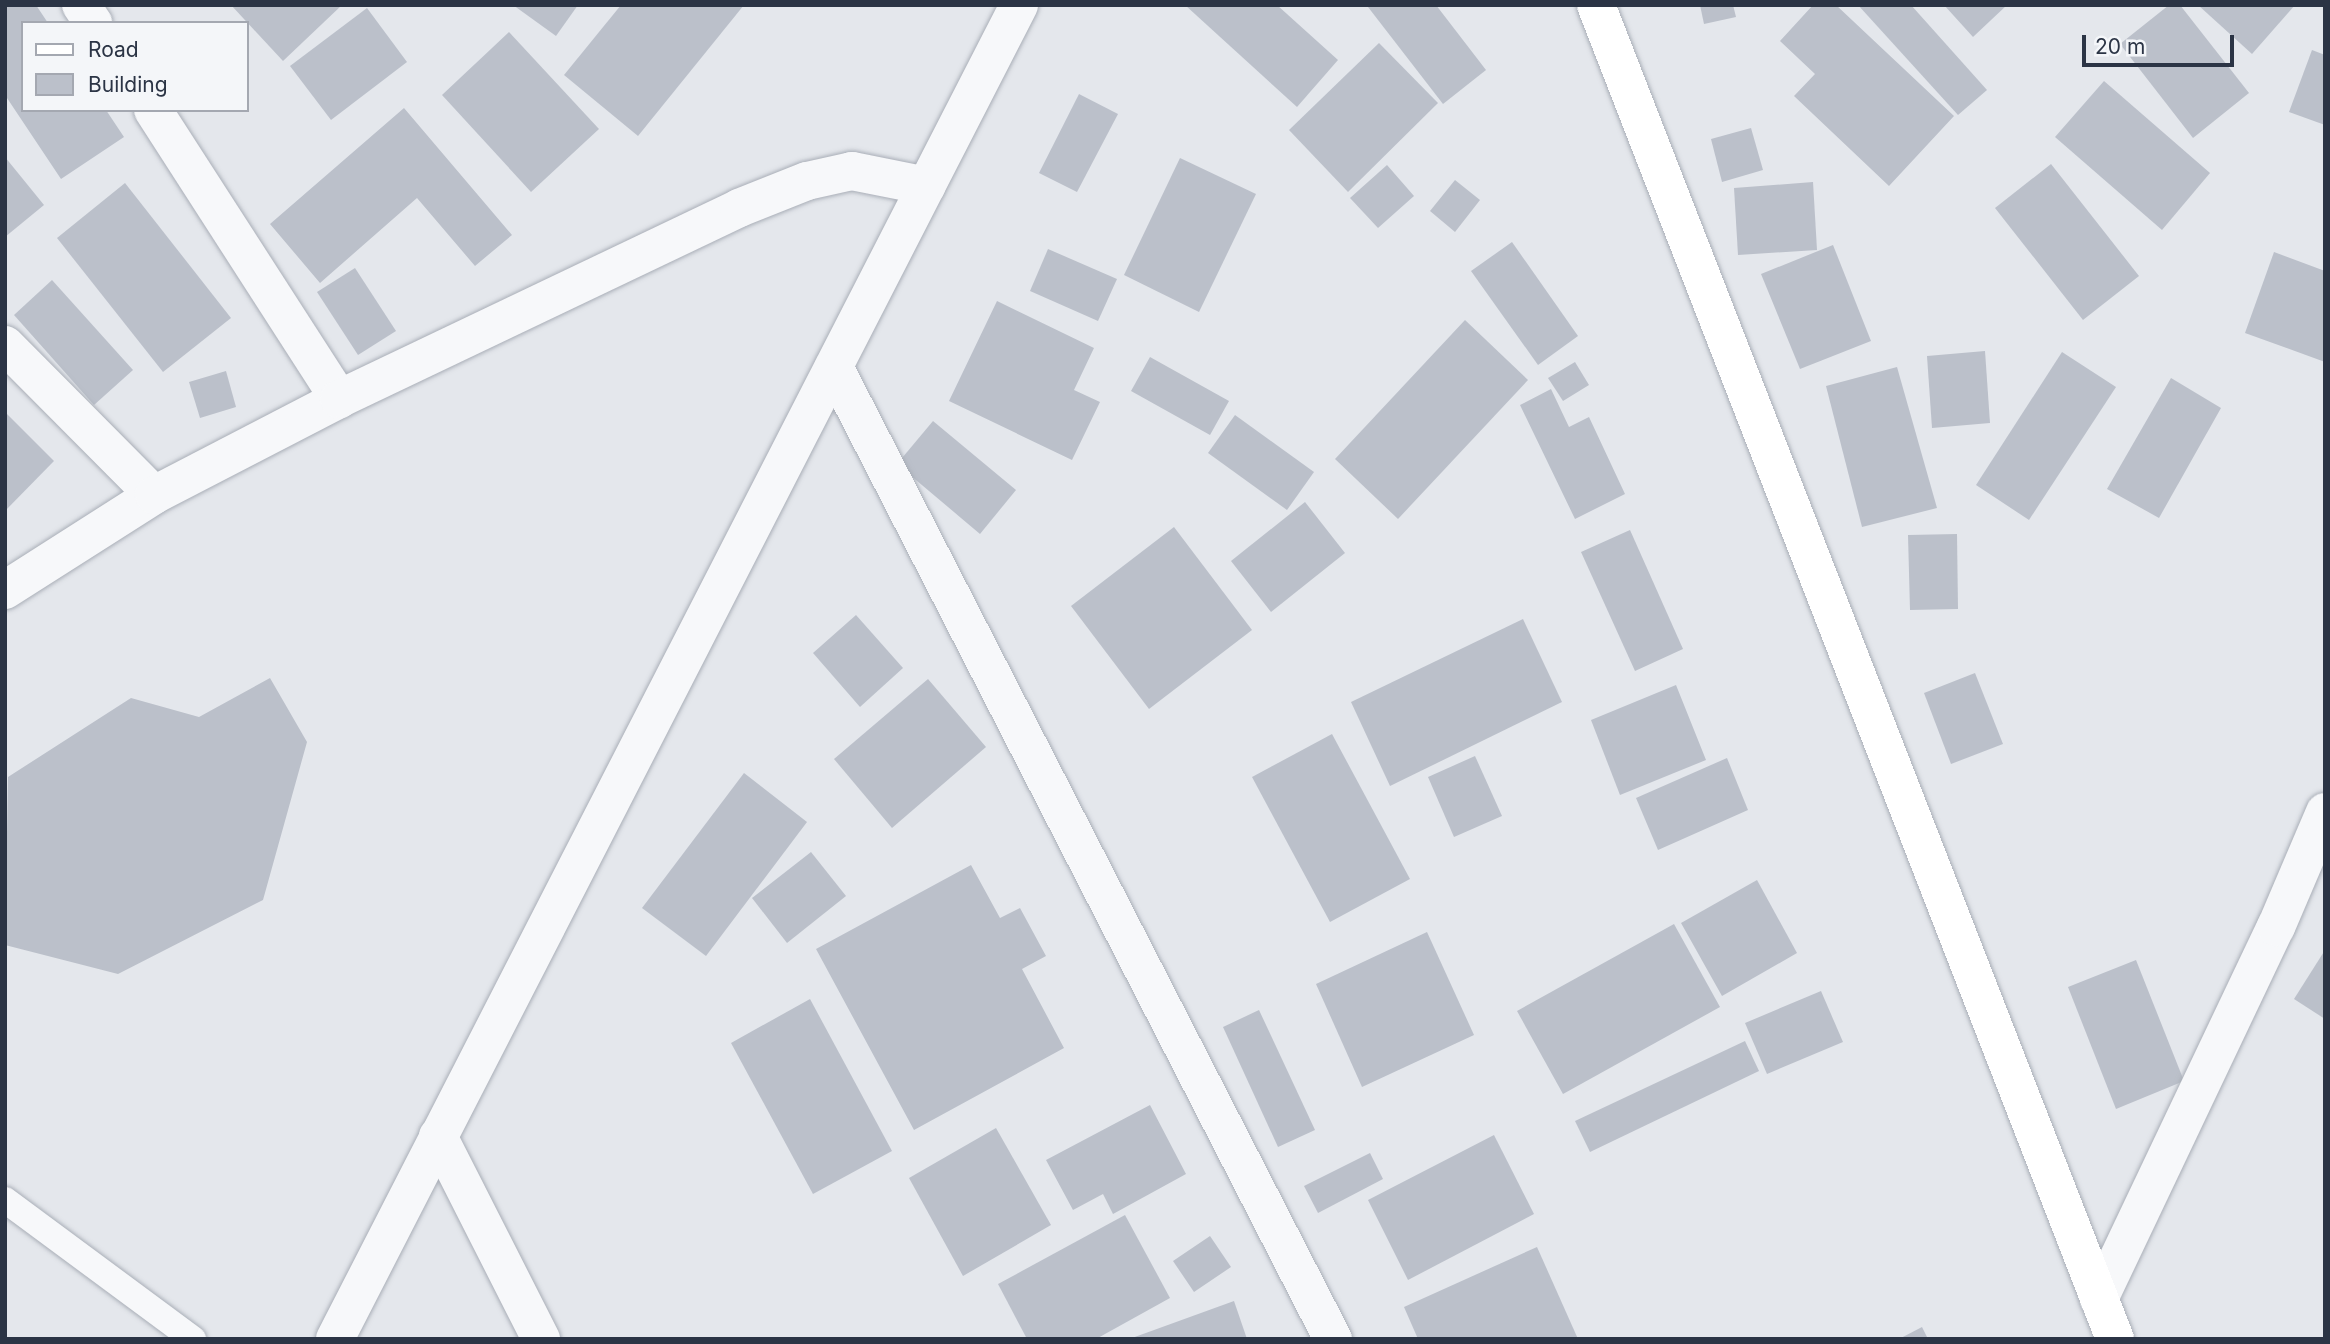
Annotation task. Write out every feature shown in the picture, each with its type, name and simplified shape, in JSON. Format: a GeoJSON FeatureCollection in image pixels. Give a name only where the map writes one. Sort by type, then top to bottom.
{"type":"FeatureCollection","features":[{"type":"Feature","properties":{"kind":"main road"},"geometry":{"type":"LineString","coordinates":[[1596,5],[2115,1339]]}},
{"type":"Feature","properties":{"kind":"street"},"geometry":{"type":"LineString","coordinates":[[81,5],[92,21]]}},
{"type":"Feature","properties":{"kind":"street"},"geometry":{"type":"LineString","coordinates":[[335,1339],[1019,5]]}},
{"type":"Feature","properties":{"kind":"street"},"geometry":{"type":"LineString","coordinates":[[154,112],[339,399]]}},
{"type":"Feature","properties":{"kind":"street"},"geometry":{"type":"LineString","coordinates":[[5,590],[154,495],[339,399],[739,208],[807,181],[852,171],[927,186]]}},
{"type":"Feature","properties":{"kind":"street"},"geometry":{"type":"LineString","coordinates":[[5,345],[154,495]]}},
{"type":"Feature","properties":{"kind":"street"},"geometry":{"type":"LineString","coordinates":[[834,367],[1333,1339]]}},
{"type":"Feature","properties":{"kind":"street"},"geometry":{"type":"LineString","coordinates":[[2099,1299],[2276,927],[2325,812]]}},
{"type":"Feature","properties":{"kind":"street"},"geometry":{"type":"LineString","coordinates":[[438,1136],[541,1339]]}},
{"type":"Feature","properties":{"kind":"lane"},"geometry":{"type":"LineString","coordinates":[[5,1200],[193,1339]]}},
{"type":"Feature","properties":{"kind":"building"},"geometry":{"type":"Polygon","coordinates":[[[5,5],[36,5],[47,21],[21,21],[21,112],[107,112],[124,137],[61,179],[5,95],[5,5]]]}},
{"type":"Feature","properties":{"kind":"building"},"geometry":{"type":"Polygon","coordinates":[[[231,5],[342,5],[283,61],[231,5]]]}},
{"type":"Feature","properties":{"kind":"building"},"geometry":{"type":"Polygon","coordinates":[[[513,5],[578,5],[556,36],[513,5]]]}},
{"type":"Feature","properties":{"kind":"building"},"geometry":{"type":"Polygon","coordinates":[[[621,5],[744,5],[638,136],[564,75],[621,5]]]}},
{"type":"Feature","properties":{"kind":"building"},"geometry":{"type":"Polygon","coordinates":[[[1185,5],[1277,5],[1338,60],[1297,107],[1185,5]]]}},
{"type":"Feature","properties":{"kind":"building"},"geometry":{"type":"Polygon","coordinates":[[[1436,5],[1486,70],[1443,104],[1368,7],[1436,5]]]}},
{"type":"Feature","properties":{"kind":"building"},"geometry":{"type":"Polygon","coordinates":[[[1700,5],[1733,5],[1736,17],[1704,24],[1700,5]]]}},
{"type":"Feature","properties":{"kind":"building"},"geometry":{"type":"Polygon","coordinates":[[[1813,5],[1836,5],[1954,116],[1889,186],[1794,96],[1815,74],[1780,41],[1813,5]]]}},
{"type":"Feature","properties":{"kind":"building"},"geometry":{"type":"Polygon","coordinates":[[[1858,5],[1911,5],[1987,90],[1958,115],[1858,5]]]}},
{"type":"Feature","properties":{"kind":"building"},"geometry":{"type":"Polygon","coordinates":[[[1944,5],[2007,5],[1973,37],[1944,5]]]}},
{"type":"Feature","properties":{"kind":"building"},"geometry":{"type":"Polygon","coordinates":[[[2169,5],[2180,5],[2249,93],[2193,138],[2120,44],[2169,5]]]}},
{"type":"Feature","properties":{"kind":"building"},"geometry":{"type":"Polygon","coordinates":[[[2198,5],[2295,5],[2252,54],[2198,5]]]}},
{"type":"Feature","properties":{"kind":"building"},"geometry":{"type":"Polygon","coordinates":[[[367,8],[407,62],[331,120],[290,66],[367,8]]]}},
{"type":"Feature","properties":{"kind":"building"},"geometry":{"type":"Polygon","coordinates":[[[509,32],[599,129],[531,192],[442,95],[509,32]]]}},
{"type":"Feature","properties":{"kind":"building"},"geometry":{"type":"Polygon","coordinates":[[[1379,43],[1438,103],[1348,192],[1289,130],[1379,43]]]}},
{"type":"Feature","properties":{"kind":"building"},"geometry":{"type":"Polygon","coordinates":[[[2312,50],[2325,55],[2325,125],[2289,112],[2312,50]]]}},
{"type":"Feature","properties":{"kind":"building"},"geometry":{"type":"Polygon","coordinates":[[[2104,81],[2210,173],[2162,230],[2055,137],[2104,81]]]}},
{"type":"Feature","properties":{"kind":"building"},"geometry":{"type":"Polygon","coordinates":[[[1079,94],[1118,114],[1077,192],[1039,173],[1079,94]]]}},
{"type":"Feature","properties":{"kind":"building"},"geometry":{"type":"Polygon","coordinates":[[[404,108],[512,235],[475,266],[417,198],[320,283],[270,224],[404,108]]]}},
{"type":"Feature","properties":{"kind":"building"},"geometry":{"type":"Polygon","coordinates":[[[1751,128],[1763,170],[1722,182],[1711,139],[1751,128]]]}},
{"type":"Feature","properties":{"kind":"building"},"geometry":{"type":"Polygon","coordinates":[[[5,157],[44,205],[5,237],[5,157]]]}},
{"type":"Feature","properties":{"kind":"building"},"geometry":{"type":"Polygon","coordinates":[[[1180,158],[1256,194],[1199,312],[1124,275],[1180,158]]]}},
{"type":"Feature","properties":{"kind":"building"},"geometry":{"type":"Polygon","coordinates":[[[2051,164],[2139,276],[2083,320],[1995,208],[2051,164]]]}},
{"type":"Feature","properties":{"kind":"building"},"geometry":{"type":"Polygon","coordinates":[[[1387,165],[1414,196],[1378,228],[1350,198],[1387,165]]]}},
{"type":"Feature","properties":{"kind":"building"},"geometry":{"type":"Polygon","coordinates":[[[1455,180],[1480,200],[1455,232],[1430,211],[1455,180]]]}},
{"type":"Feature","properties":{"kind":"building"},"geometry":{"type":"Polygon","coordinates":[[[1813,182],[1817,250],[1738,255],[1734,188],[1813,182]]]}},
{"type":"Feature","properties":{"kind":"building"},"geometry":{"type":"Polygon","coordinates":[[[125,183],[231,318],[163,372],[57,238],[125,183]]]}},
{"type":"Feature","properties":{"kind":"building"},"geometry":{"type":"Polygon","coordinates":[[[1512,242],[1578,336],[1538,365],[1471,271],[1512,242]]]}},
{"type":"Feature","properties":{"kind":"building"},"geometry":{"type":"Polygon","coordinates":[[[1833,245],[1871,341],[1800,369],[1761,274],[1833,245]]]}},
{"type":"Feature","properties":{"kind":"building"},"geometry":{"type":"Polygon","coordinates":[[[1048,249],[1117,279],[1098,321],[1030,291],[1048,249]]]}},
{"type":"Feature","properties":{"kind":"building"},"geometry":{"type":"Polygon","coordinates":[[[2274,252],[2325,271],[2325,362],[2245,333],[2274,252]]]}},
{"type":"Feature","properties":{"kind":"building"},"geometry":{"type":"Polygon","coordinates":[[[355,268],[396,331],[358,355],[317,292],[355,268]]]}},
{"type":"Feature","properties":{"kind":"building"},"geometry":{"type":"Polygon","coordinates":[[[52,280],[133,370],[94,405],[14,315],[52,280]]]}},
{"type":"Feature","properties":{"kind":"building"},"geometry":{"type":"Polygon","coordinates":[[[997,301],[1094,348],[1074,390],[1100,402],[1072,460],[949,401],[997,301]]]}},
{"type":"Feature","properties":{"kind":"building"},"geometry":{"type":"Polygon","coordinates":[[[1465,320],[1528,380],[1398,519],[1335,459],[1465,320]]]}},
{"type":"Feature","properties":{"kind":"building"},"geometry":{"type":"Polygon","coordinates":[[[1985,351],[1990,423],[1932,428],[1927,356],[1985,351]]]}},
{"type":"Feature","properties":{"kind":"building"},"geometry":{"type":"Polygon","coordinates":[[[2062,352],[2116,387],[2029,520],[1976,485],[2062,352]]]}},
{"type":"Feature","properties":{"kind":"building"},"geometry":{"type":"Polygon","coordinates":[[[1150,357],[1229,401],[1210,435],[1131,391],[1150,357]]]}},
{"type":"Feature","properties":{"kind":"building"},"geometry":{"type":"Polygon","coordinates":[[[1575,362],[1589,385],[1563,401],[1548,378],[1575,362]]]}},
{"type":"Feature","properties":{"kind":"building"},"geometry":{"type":"Polygon","coordinates":[[[1897,367],[1937,508],[1862,527],[1826,386],[1897,367]]]}},
{"type":"Feature","properties":{"kind":"building"},"geometry":{"type":"Polygon","coordinates":[[[226,371],[236,407],[200,418],[189,382],[226,371]]]}},
{"type":"Feature","properties":{"kind":"building"},"geometry":{"type":"Polygon","coordinates":[[[2171,378],[2221,408],[2159,518],[2107,489],[2171,378]]]}},
{"type":"Feature","properties":{"kind":"building"},"geometry":{"type":"Polygon","coordinates":[[[1551,389],[1569,427],[1589,417],[1625,494],[1575,519],[1520,405],[1551,389]]]}},
{"type":"Feature","properties":{"kind":"building"},"geometry":{"type":"Polygon","coordinates":[[[5,412],[54,461],[5,511],[5,412]]]}},
{"type":"Feature","properties":{"kind":"building"},"geometry":{"type":"Polygon","coordinates":[[[1235,415],[1314,472],[1287,510],[1208,453],[1235,415]]]}},
{"type":"Feature","properties":{"kind":"building"},"geometry":{"type":"Polygon","coordinates":[[[933,421],[1016,490],[980,534],[897,464],[933,421]]]}},
{"type":"Feature","properties":{"kind":"building"},"geometry":{"type":"Polygon","coordinates":[[[1305,502],[1345,553],[1271,612],[1231,561],[1305,502]]]}},
{"type":"Feature","properties":{"kind":"building"},"geometry":{"type":"Polygon","coordinates":[[[1174,527],[1252,630],[1149,709],[1071,606],[1174,527]]]}},
{"type":"Feature","properties":{"kind":"building"},"geometry":{"type":"Polygon","coordinates":[[[1630,530],[1683,649],[1635,671],[1581,552],[1630,530]]]}},
{"type":"Feature","properties":{"kind":"building"},"geometry":{"type":"Polygon","coordinates":[[[1957,534],[1958,609],[1910,610],[1908,535],[1957,534]]]}},
{"type":"Feature","properties":{"kind":"building"},"geometry":{"type":"Polygon","coordinates":[[[856,615],[903,668],[860,707],[813,653],[856,615]]]}},
{"type":"Feature","properties":{"kind":"building"},"geometry":{"type":"Polygon","coordinates":[[[1523,619],[1562,702],[1390,786],[1351,702],[1523,619]]]}},
{"type":"Feature","properties":{"kind":"building"},"geometry":{"type":"Polygon","coordinates":[[[1975,673],[2003,744],[1951,764],[1924,693],[1975,673]]]}},
{"type":"Feature","properties":{"kind":"building"},"geometry":{"type":"Polygon","coordinates":[[[270,678],[307,742],[263,900],[118,974],[5,945],[8,777],[131,698],[199,717],[270,678]]]}},
{"type":"Feature","properties":{"kind":"building"},"geometry":{"type":"Polygon","coordinates":[[[928,679],[986,747],[892,828],[834,759],[928,679]]]}},
{"type":"Feature","properties":{"kind":"building"},"geometry":{"type":"Polygon","coordinates":[[[1676,685],[1706,760],[1620,795],[1591,720],[1676,685]]]}},
{"type":"Feature","properties":{"kind":"building"},"geometry":{"type":"Polygon","coordinates":[[[1332,734],[1410,879],[1330,922],[1252,777],[1332,734]]]}},
{"type":"Feature","properties":{"kind":"building"},"geometry":{"type":"Polygon","coordinates":[[[1475,756],[1502,816],[1454,837],[1428,777],[1475,756]]]}},
{"type":"Feature","properties":{"kind":"building"},"geometry":{"type":"Polygon","coordinates":[[[1727,758],[1748,810],[1658,850],[1636,798],[1727,758]]]}},
{"type":"Feature","properties":{"kind":"building"},"geometry":{"type":"Polygon","coordinates":[[[744,773],[807,822],[706,956],[642,908],[744,773]]]}},
{"type":"Feature","properties":{"kind":"building"},"geometry":{"type":"Polygon","coordinates":[[[811,852],[846,896],[787,943],[752,898],[811,852]]]}},
{"type":"Feature","properties":{"kind":"building"},"geometry":{"type":"Polygon","coordinates":[[[971,865],[1000,918],[1020,908],[1046,956],[1022,969],[1064,1048],[914,1130],[816,949],[971,865]]]}},
{"type":"Feature","properties":{"kind":"building"},"geometry":{"type":"Polygon","coordinates":[[[1757,880],[1797,953],[1722,996],[1681,923],[1757,880]]]}},
{"type":"Feature","properties":{"kind":"building"},"geometry":{"type":"Polygon","coordinates":[[[1674,924],[1720,1007],[1563,1094],[1517,1011],[1674,924]]]}},
{"type":"Feature","properties":{"kind":"building"},"geometry":{"type":"Polygon","coordinates":[[[1427,932],[1474,1035],[1362,1087],[1316,984],[1427,932]]]}},
{"type":"Feature","properties":{"kind":"building"},"geometry":{"type":"Polygon","coordinates":[[[2325,950],[2325,1019],[2294,999],[2325,950]]]}},
{"type":"Feature","properties":{"kind":"building"},"geometry":{"type":"Polygon","coordinates":[[[2136,960],[2184,1081],[2116,1109],[2068,987],[2136,960]]]}},
{"type":"Feature","properties":{"kind":"building"},"geometry":{"type":"Polygon","coordinates":[[[1821,991],[1843,1042],[1767,1074],[1745,1023],[1821,991]]]}},
{"type":"Feature","properties":{"kind":"building"},"geometry":{"type":"Polygon","coordinates":[[[810,999],[892,1151],[813,1194],[731,1043],[810,999]]]}},
{"type":"Feature","properties":{"kind":"building"},"geometry":{"type":"Polygon","coordinates":[[[1259,1010],[1315,1130],[1278,1147],[1223,1027],[1259,1010]]]}},
{"type":"Feature","properties":{"kind":"building"},"geometry":{"type":"Polygon","coordinates":[[[1745,1041],[1759,1071],[1590,1152],[1575,1121],[1745,1041]]]}},
{"type":"Feature","properties":{"kind":"building"},"geometry":{"type":"Polygon","coordinates":[[[1150,1105],[1186,1174],[1113,1214],[1103,1194],[1073,1210],[1046,1160],[1150,1105]]]}},
{"type":"Feature","properties":{"kind":"building"},"geometry":{"type":"Polygon","coordinates":[[[996,1128],[1051,1225],[963,1276],[909,1178],[996,1128]]]}},
{"type":"Feature","properties":{"kind":"building"},"geometry":{"type":"Polygon","coordinates":[[[1494,1135],[1534,1214],[1408,1280],[1368,1200],[1494,1135]]]}},
{"type":"Feature","properties":{"kind":"building"},"geometry":{"type":"Polygon","coordinates":[[[1370,1153],[1383,1179],[1318,1213],[1304,1186],[1370,1153]]]}},
{"type":"Feature","properties":{"kind":"building"},"geometry":{"type":"Polygon","coordinates":[[[1125,1215],[1170,1298],[1096,1339],[1027,1339],[998,1284],[1125,1215]]]}},
{"type":"Feature","properties":{"kind":"building"},"geometry":{"type":"Polygon","coordinates":[[[1210,1236],[1231,1267],[1194,1292],[1173,1261],[1210,1236]]]}},
{"type":"Feature","properties":{"kind":"building"},"geometry":{"type":"Polygon","coordinates":[[[1537,1247],[1578,1339],[1418,1339],[1404,1307],[1537,1247]]]}},
{"type":"Feature","properties":{"kind":"building"},"geometry":{"type":"Polygon","coordinates":[[[1234,1301],[1247,1339],[1132,1339],[1132,1338],[1234,1301]]]}},
{"type":"Feature","properties":{"kind":"building"},"geometry":{"type":"Polygon","coordinates":[[[1922,1327],[1928,1339],[1899,1339],[1922,1327]]]}}]}
